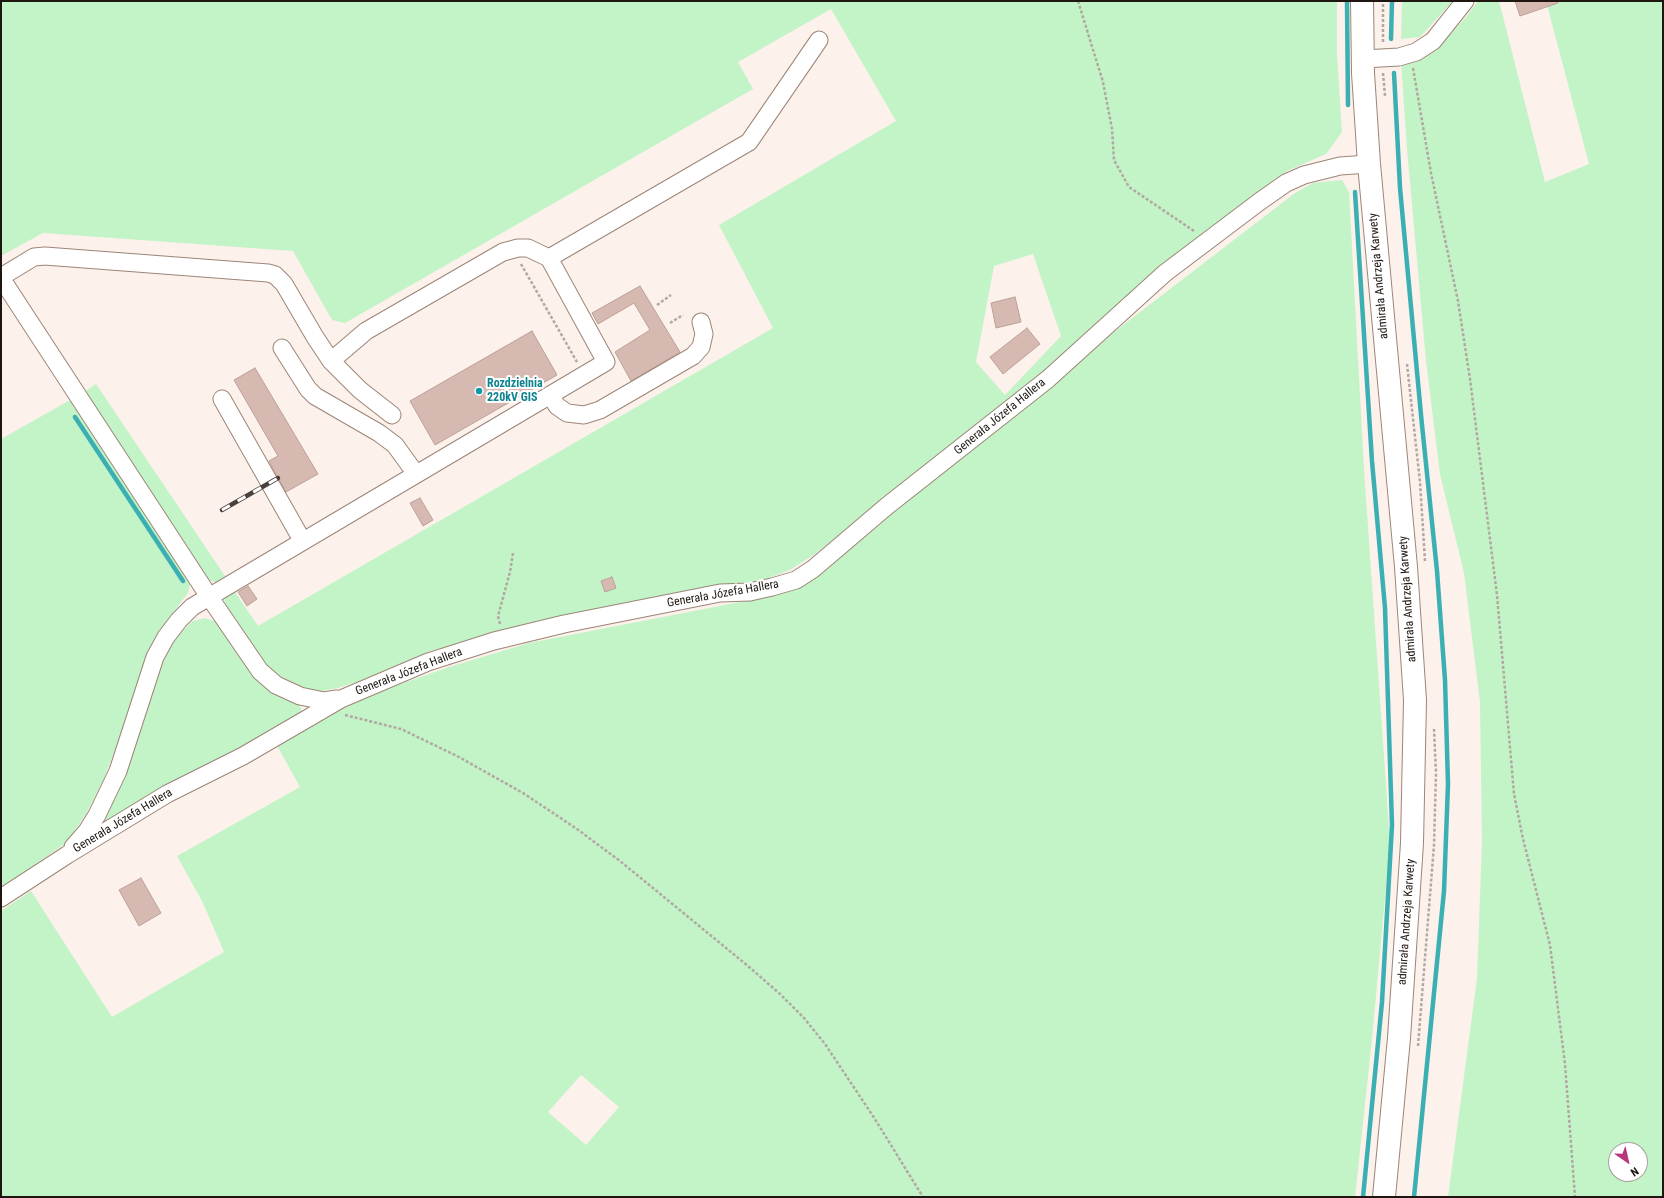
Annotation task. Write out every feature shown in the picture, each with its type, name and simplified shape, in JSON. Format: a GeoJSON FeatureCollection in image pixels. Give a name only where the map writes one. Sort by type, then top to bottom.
{"type":"FeatureCollection","features":[{"type":"Feature","properties":{"kind":"main road","name":"admirała Andrzeja Karwety"},"geometry":{"type":"LineString","coordinates":[[1362,1],[1363,59],[1369,164],[1405,559],[1415,700],[1412,843],[1399,1038],[1384,1197]]}},
{"type":"Feature","properties":{"kind":"street"},"geometry":{"type":"LineString","coordinates":[[1363,59],[1394,58],[1410,54],[1433,41],[1465,1]]}},
{"type":"Feature","properties":{"kind":"street"},"geometry":{"type":"LineString","coordinates":[[549,258],[749,142],[819,40]]}},
{"type":"Feature","properties":{"kind":"street","name":"Generała Józefa Hallera"},"geometry":{"type":"LineString","coordinates":[[1,898],[67,855],[167,794],[243,756],[341,699],[428,662],[505,638],[678,601],[772,588],[796,580],[812,569],[887,506],[1048,379],[1165,273],[1286,183],[1319,170],[1369,164]]}},
{"type":"Feature","properties":{"kind":"street"},"geometry":{"type":"LineString","coordinates":[[67,855],[87,831],[107,796],[126,748],[155,657],[166,637],[192,607],[302,540],[606,362],[549,258],[528,248],[512,249],[503,252],[366,331],[331,360]]}},
{"type":"Feature","properties":{"kind":"street"},"geometry":{"type":"LineString","coordinates":[[341,699],[324,701],[311,700],[276,685],[260,671],[208,596],[1,278],[34,257],[45,256],[268,273],[275,275],[284,284],[315,337],[331,360],[360,390],[392,414]]}},
{"type":"Feature","properties":{"kind":"street"},"geometry":{"type":"LineString","coordinates":[[550,395],[557,406],[567,413],[584,415],[600,410],[693,356],[701,347],[704,334],[701,322]]}},
{"type":"Feature","properties":{"kind":"street"},"geometry":{"type":"LineString","coordinates":[[282,348],[308,389],[315,396],[379,433],[395,445],[416,474]]}},
{"type":"Feature","properties":{"kind":"street"},"geometry":{"type":"LineString","coordinates":[[222,399],[302,540]]}},
{"type":"Feature","properties":{"kind":"path"},"geometry":{"type":"LineString","coordinates":[[1078,1],[1103,82],[1112,129],[1114,160],[1129,187],[1208,240]]}},
{"type":"Feature","properties":{"kind":"path"},"geometry":{"type":"LineString","coordinates":[[1410,54],[1431,173],[1458,301],[1497,595],[1514,794],[1522,839],[1550,945],[1565,1064],[1575,1197]]}},
{"type":"Feature","properties":{"kind":"path"},"geometry":{"type":"LineString","coordinates":[[512,249],[584,374]]}},
{"type":"Feature","properties":{"kind":"path"},"geometry":{"type":"LineString","coordinates":[[657,304],[671,295]]}},
{"type":"Feature","properties":{"kind":"path"},"geometry":{"type":"LineString","coordinates":[[670,323],[683,315]]}},
{"type":"Feature","properties":{"kind":"path"},"geometry":{"type":"LineString","coordinates":[[505,638],[498,616],[510,572],[513,553]]}},
{"type":"Feature","properties":{"kind":"path"},"geometry":{"type":"LineString","coordinates":[[321,710],[401,729],[457,756],[547,809],[620,861],[780,994],[804,1018],[825,1044],[873,1116],[923,1197]]}},
{"type":"Feature","properties":{"kind":"green space"},"geometry":{"type":"Polygon","coordinates":[[[1,1],[1337,1],[1337,55],[1342,132],[1326,154],[1287,171],[1149,275],[1049,367],[815,554],[790,570],[760,581],[671,594],[531,624],[430,651],[360,681],[338,688],[321,691],[302,688],[269,670],[226,607],[224,599],[227,593],[233,589],[258,626],[773,328],[719,225],[896,121],[831,9],[738,62],[753,89],[345,323],[332,320],[293,251],[43,233],[1,256],[1,1]],[[1033,254],[994,266],[976,362],[1005,395],[1061,336],[1033,254]]]}},
{"type":"Feature","properties":{"kind":"green space"},"geometry":{"type":"Polygon","coordinates":[[[1402,1],[1453,1],[1420,37],[1401,39],[1402,1]]]}},
{"type":"Feature","properties":{"kind":"green space"},"geometry":{"type":"Polygon","coordinates":[[[1478,1],[1499,1],[1545,182],[1589,164],[1546,1],[1663,1],[1663,1197],[1448,1197],[1477,978],[1482,842],[1480,702],[1464,573],[1440,474],[1426,361],[1407,149],[1401,62],[1436,49],[1467,16],[1478,1]]]}},
{"type":"Feature","properties":{"kind":"green space"},"geometry":{"type":"Polygon","coordinates":[[[1342,180],[1349,192],[1364,469],[1390,843],[1372,1039],[1355,1197],[1,1197],[1,911],[31,891],[112,1017],[224,952],[203,903],[177,856],[300,787],[275,742],[364,697],[449,667],[529,643],[766,597],[802,584],[830,566],[1075,362],[1295,193],[1313,183],[1342,180]],[[581,1075],[548,1112],[586,1145],[619,1107],[581,1075]]]}},
{"type":"Feature","properties":{"kind":"green space"},"geometry":{"type":"Polygon","coordinates":[[[96,384],[225,576],[216,582],[207,580],[84,392],[96,384]]]}},
{"type":"Feature","properties":{"kind":"green space"},"geometry":{"type":"Polygon","coordinates":[[[72,399],[191,581],[188,593],[159,631],[146,655],[138,689],[103,781],[86,814],[66,843],[1,888],[1,439],[72,399]]]}},
{"type":"Feature","properties":{"kind":"green space"},"geometry":{"type":"Polygon","coordinates":[[[205,618],[218,622],[232,646],[256,678],[274,694],[300,705],[302,712],[95,834],[129,767],[159,668],[166,651],[179,634],[193,621],[205,618]]]}},
{"type":"Feature","properties":{"kind":"building"},"geometry":{"type":"Polygon","coordinates":[[[1515,1],[1558,1],[1558,3],[1520,16],[1515,1]]]}},
{"type":"Feature","properties":{"kind":"building"},"geometry":{"type":"Polygon","coordinates":[[[640,286],[680,352],[631,381],[615,352],[650,330],[634,303],[598,324],[592,313],[640,286]]]}},
{"type":"Feature","properties":{"kind":"building"},"geometry":{"type":"Polygon","coordinates":[[[1015,297],[1021,322],[996,328],[991,303],[1015,297]]]}},
{"type":"Feature","properties":{"kind":"building"},"geometry":{"type":"Polygon","coordinates":[[[1027,328],[1040,344],[1003,374],[990,357],[1027,328]]]}},
{"type":"Feature","properties":{"kind":"building","name":"Rozdzielnia 220kV GIS"},"geometry":{"type":"Polygon","coordinates":[[[532,331],[557,375],[435,445],[410,401],[532,331]]]}},
{"type":"Feature","properties":{"kind":"building"},"geometry":{"type":"Polygon","coordinates":[[[255,368],[318,474],[286,492],[269,461],[278,456],[234,380],[255,368]]]}},
{"type":"Feature","properties":{"kind":"building"},"geometry":{"type":"Polygon","coordinates":[[[420,498],[433,520],[423,526],[410,503],[420,498]]]}},
{"type":"Feature","properties":{"kind":"building"},"geometry":{"type":"Polygon","coordinates":[[[612,577],[616,588],[605,592],[601,581],[612,577]]]}},
{"type":"Feature","properties":{"kind":"building"},"geometry":{"type":"Polygon","coordinates":[[[248,586],[257,599],[247,606],[238,592],[248,586]]]}},
{"type":"Feature","properties":{"kind":"building"},"geometry":{"type":"Polygon","coordinates":[[[141,878],[161,913],[139,926],[119,890],[141,878]]]}},
{"type":"Feature","properties":{"kind":"waterway"},"geometry":{"type":"LineString","coordinates":[[1347,1],[1348,105]]}},
{"type":"Feature","properties":{"kind":"waterway"},"geometry":{"type":"LineString","coordinates":[[1391,39],[1392,1]]}},
{"type":"Feature","properties":{"kind":"waterway"},"geometry":{"type":"LineString","coordinates":[[1394,73],[1400,188],[1437,571],[1445,680],[1448,784],[1444,891],[1414,1197]]}},
{"type":"Feature","properties":{"kind":"waterway"},"geometry":{"type":"LineString","coordinates":[[1355,192],[1372,461],[1385,608],[1392,825],[1382,1002],[1363,1197]]}},
{"type":"Feature","properties":{"kind":"waterway"},"geometry":{"type":"LineString","coordinates":[[75,417],[183,581]]}},
{"type":"Feature","properties":{"kind":"railway"},"geometry":{"type":"LineString","coordinates":[[222,510],[278,478]]}},
{"type":"Feature","properties":{"kind":"place","name":"Rozdzielnia 220kV GIS"},"geometry":{"type":"Point","coordinates":[479,391]}}]}
